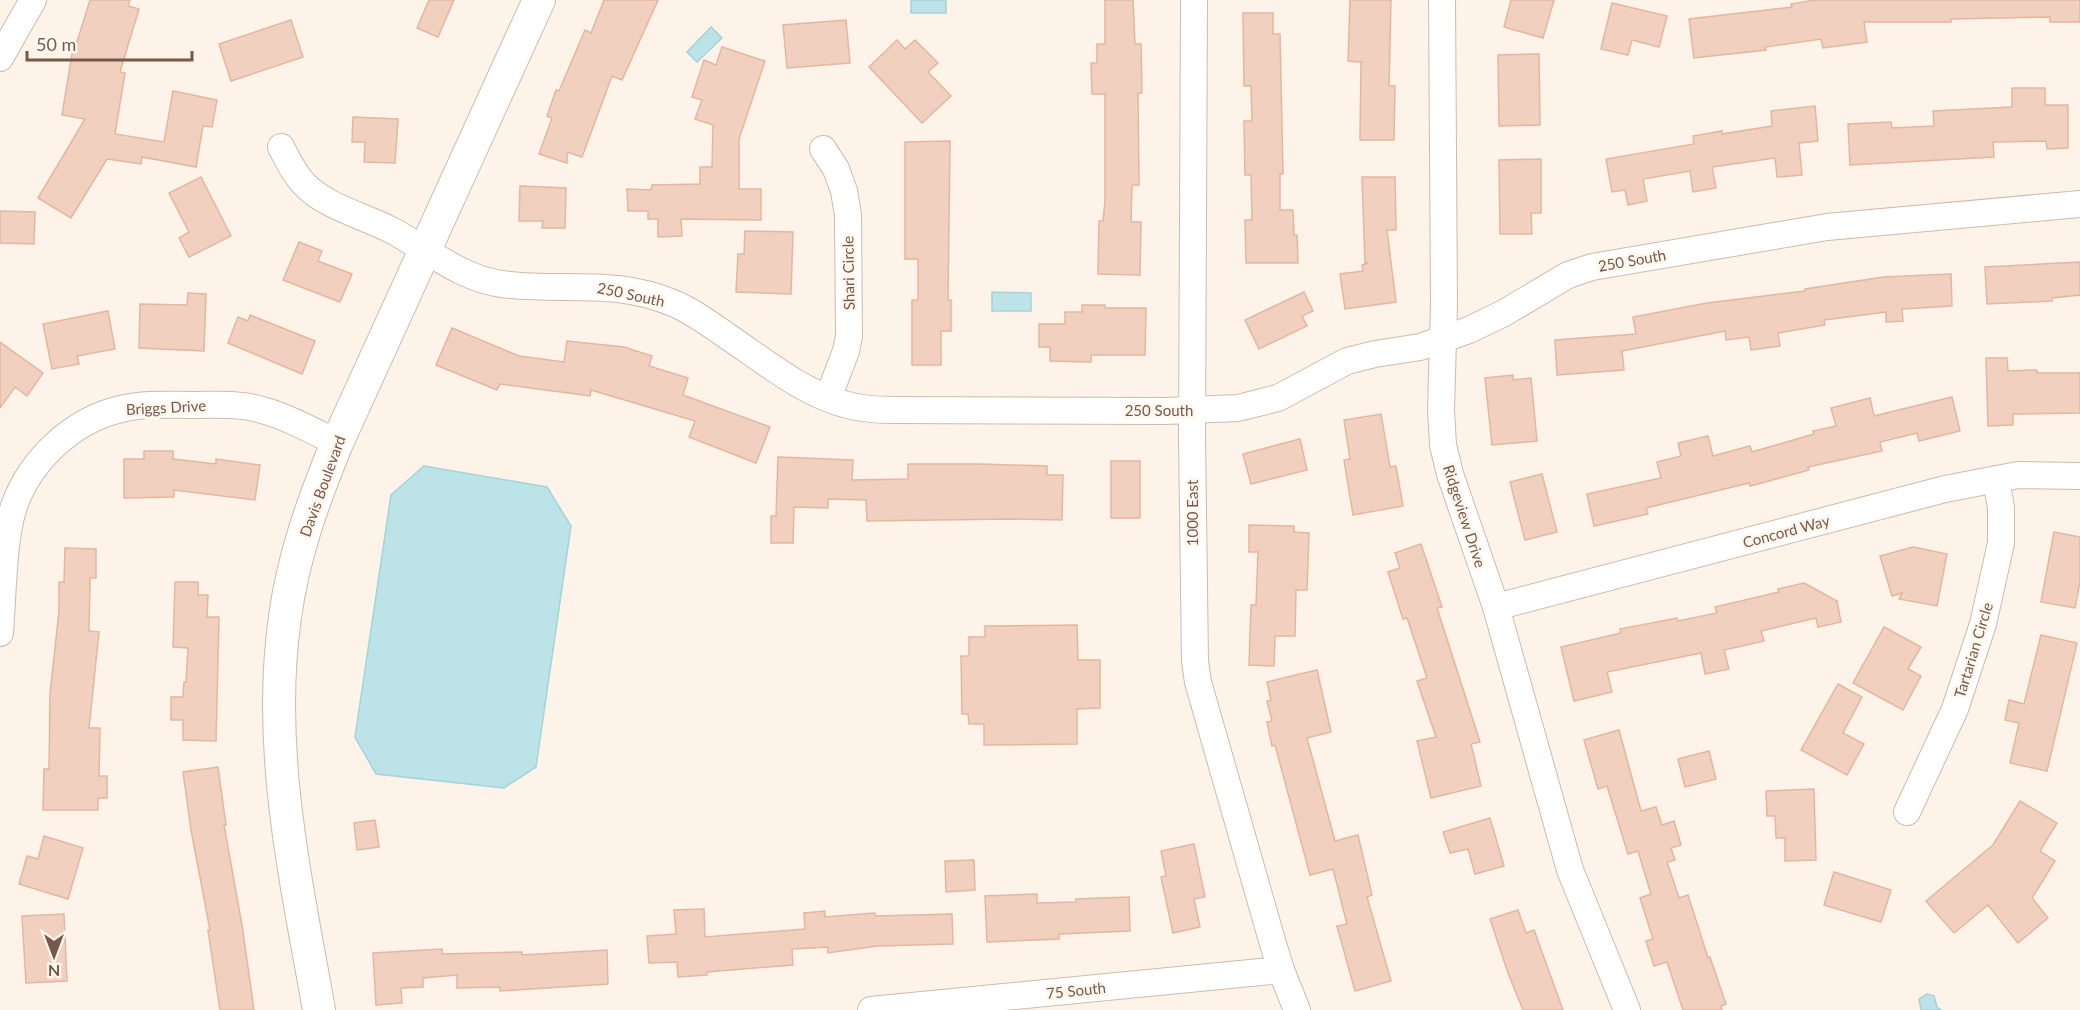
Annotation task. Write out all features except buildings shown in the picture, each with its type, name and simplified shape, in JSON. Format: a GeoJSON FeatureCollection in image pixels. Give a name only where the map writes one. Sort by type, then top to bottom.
{"type":"FeatureCollection","features":[{"type":"Feature","properties":{"kind":"street"},"geometry":{"type":"LineString","coordinates":[[0,58],[33,0]]}},
{"type":"Feature","properties":{"kind":"street","name":"Davis Boulevard"},"geometry":{"type":"LineString","coordinates":[[318,1010],[290,839],[280,753],[278,710],[280,663],[285,615],[294,570],[319,487],[337,443],[539,0]]}},
{"type":"Feature","properties":{"kind":"street","name":"1000 East"},"geometry":{"type":"LineString","coordinates":[[1194,0],[1192,411],[1194,661],[1198,682],[1281,969],[1297,1010]]}},
{"type":"Feature","properties":{"kind":"street","name":"Ridgeview Drive"},"geometry":{"type":"LineString","coordinates":[[1442,0],[1443,339],[1441,419],[1446,460],[1496,607],[1570,870],[1627,1010]]}},
{"type":"Feature","properties":{"kind":"street","name":"250 South"},"geometry":{"type":"LineString","coordinates":[[281,147],[291,168],[306,186],[324,199],[393,231],[467,274],[500,284],[612,288],[673,303],[701,318],[800,384],[828,398],[860,408],[894,411],[1192,411],[1238,408],[1278,398],[1347,361],[1420,347],[1488,322],[1568,276],[1592,267],[1827,227],[2080,204]]}},
{"type":"Feature","properties":{"kind":"street","name":"Shari Circle"},"geometry":{"type":"LineString","coordinates":[[823,149],[836,169],[844,191],[848,214],[849,336],[846,351],[828,398]]}},
{"type":"Feature","properties":{"kind":"street","name":"Briggs Drive"},"geometry":{"type":"LineString","coordinates":[[0,633],[9,530],[15,505],[10,490],[57,442],[87,422],[104,413],[123,408],[164,405],[250,407],[273,413],[337,443]]}},
{"type":"Feature","properties":{"kind":"street","name":"Concord Way"},"geometry":{"type":"LineString","coordinates":[[1496,607],[1945,489],[2038,474],[2080,476]]}},
{"type":"Feature","properties":{"kind":"street","name":"Tartarian Circle"},"geometry":{"type":"LineString","coordinates":[[1907,812],[1955,709],[1975,654],[2001,543],[2001,508],[1996,479]]}},
{"type":"Feature","properties":{"kind":"street","name":"75 South"},"geometry":{"type":"LineString","coordinates":[[871,1010],[1281,969]]}},
{"type":"Feature","properties":{"kind":"water"},"geometry":{"type":"Polygon","coordinates":[[[911,0],[946,0],[946,13],[911,13],[911,0]]]}},
{"type":"Feature","properties":{"kind":"water"},"geometry":{"type":"Polygon","coordinates":[[[711,27],[722,38],[697,62],[687,52],[711,27]]]}},
{"type":"Feature","properties":{"kind":"water"},"geometry":{"type":"Polygon","coordinates":[[[992,292],[1031,293],[1031,311],[992,311],[992,292]]]}},
{"type":"Feature","properties":{"kind":"water"},"geometry":{"type":"Polygon","coordinates":[[[424,466],[547,487],[571,526],[536,767],[504,788],[376,774],[355,737],[391,495],[424,466]]]}},
{"type":"Feature","properties":{"kind":"water"},"geometry":{"type":"Polygon","coordinates":[[[1927,994],[1934,996],[1937,1007],[1941,1010],[1921,1010],[1919,999],[1927,994]]]}}]}
